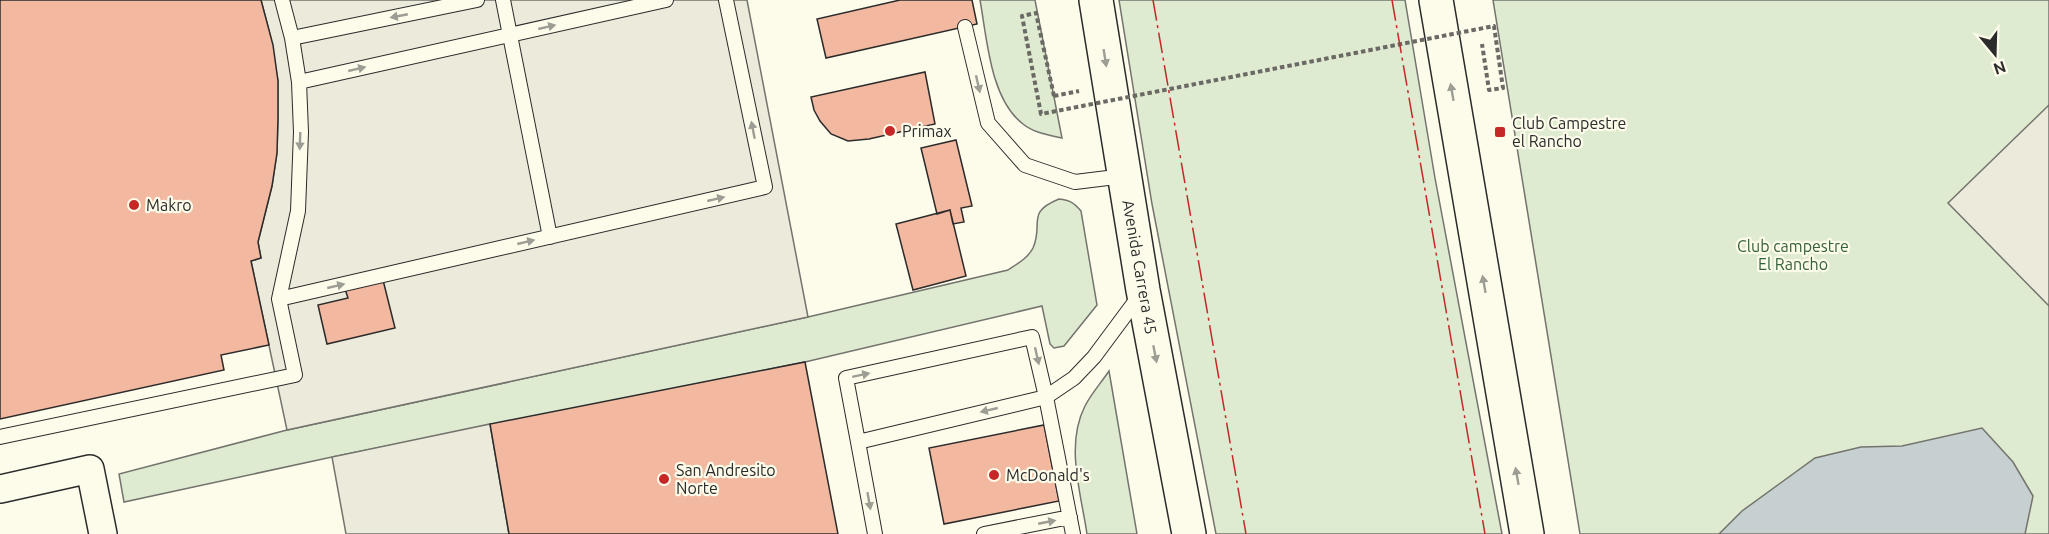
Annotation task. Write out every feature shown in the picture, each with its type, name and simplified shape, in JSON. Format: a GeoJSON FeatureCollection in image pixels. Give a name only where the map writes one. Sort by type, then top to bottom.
{"type":"FeatureCollection","features":[{"type":"Feature","properties":{"kind":"highway","name":"Avenida Carrera 45"},"geometry":{"type":"LineString","coordinates":[[1096,0],[1143,290],[1189,534]]}},
{"type":"Feature","properties":{"kind":"highway"},"geometry":{"type":"LineString","coordinates":[[1436,0],[1527,534]]}},
{"type":"Feature","properties":{"kind":"street"},"geometry":{"type":"LineString","coordinates":[[0,489],[90,469],[103,534]]}},
{"type":"Feature","properties":{"kind":"lane"},"geometry":{"type":"LineString","coordinates":[[0,437],[295,375],[279,299],[298,211],[301,132],[299,82],[292,38],[282,0]]}},
{"type":"Feature","properties":{"kind":"lane"},"geometry":{"type":"LineString","coordinates":[[292,38],[477,0]]}},
{"type":"Feature","properties":{"kind":"lane"},"geometry":{"type":"LineString","coordinates":[[503,0],[550,237]]}},
{"type":"Feature","properties":{"kind":"lane"},"geometry":{"type":"LineString","coordinates":[[299,82],[666,0]]}},
{"type":"Feature","properties":{"kind":"lane"},"geometry":{"type":"LineString","coordinates":[[279,299],[765,187],[726,0]]}},
{"type":"Feature","properties":{"kind":"lane"},"geometry":{"type":"LineString","coordinates":[[965,27],[988,123],[1025,165],[1075,182],[1124,176]]}},
{"type":"Feature","properties":{"kind":"lane"},"geometry":{"type":"LineString","coordinates":[[858,442],[1046,397],[1074,378],[1094,357],[1143,290]]}},
{"type":"Feature","properties":{"kind":"lane"},"geometry":{"type":"LineString","coordinates":[[875,534],[846,378],[1032,337],[1073,534]]}},
{"type":"Feature","properties":{"kind":"lane"},"geometry":{"type":"LineString","coordinates":[[984,534],[1070,517]]}},
{"type":"Feature","properties":{"kind":"path"},"geometry":{"type":"LineString","coordinates":[[1054,96],[1036,13],[1022,15],[1041,114],[1494,26],[1503,88],[1489,90],[1482,44]]}},
{"type":"Feature","properties":{"kind":"green space"},"geometry":{"type":"Polygon","coordinates":[[[980,0],[1035,0],[1062,138],[1027,127],[1012,113],[1003,99],[992,67],[980,0]]]}},
{"type":"Feature","properties":{"kind":"green space"},"geometry":{"type":"Polygon","coordinates":[[[1119,0],[1405,0],[1435,178],[1502,534],[1216,534],[1152,204],[1119,0]]]}},
{"type":"Feature","properties":{"kind":"green space","name":"Club campestre El Rancho"},"geometry":{"type":"Polygon","coordinates":[[[1493,0],[2049,0],[2049,534],[1580,534],[1493,0]]]}},
{"type":"Feature","properties":{"kind":"green space"},"geometry":{"type":"Polygon","coordinates":[[[1059,199],[1072,202],[1081,211],[1097,305],[1064,346],[1054,348],[1050,344],[1042,306],[805,362],[332,457],[124,502],[119,474],[287,430],[808,317],[1008,270],[1031,252],[1036,239],[1039,214],[1042,209],[1059,199]]]}},
{"type":"Feature","properties":{"kind":"green space"},"geometry":{"type":"Polygon","coordinates":[[[1109,371],[1137,534],[1087,534],[1078,486],[1075,453],[1079,421],[1087,402],[1109,371]]]}},
{"type":"Feature","properties":{"kind":"shaded area"},"geometry":{"type":"Polygon","coordinates":[[[261,0],[747,0],[808,317],[287,430],[251,261],[261,258],[258,242],[272,186],[277,153],[278,81],[261,0]]]}},
{"type":"Feature","properties":{"kind":"shaded area"},"geometry":{"type":"Polygon","coordinates":[[[2049,105],[2049,306],[1948,203],[2049,105]]]}},
{"type":"Feature","properties":{"kind":"shaded area"},"geometry":{"type":"Polygon","coordinates":[[[490,424],[509,534],[346,534],[332,457],[490,424]]]}},
{"type":"Feature","properties":{"kind":"shaded area"},"geometry":{"type":"Polygon","coordinates":[[[1982,428],[2013,462],[2033,496],[2025,534],[1719,534],[1742,511],[1815,458],[1861,447],[1902,446],[1982,428]]]}},
{"type":"Feature","properties":{"kind":"building","name":"Makro"},"geometry":{"type":"Polygon","coordinates":[[[0,0],[261,0],[273,45],[278,81],[277,153],[272,186],[258,242],[261,258],[251,261],[269,345],[221,355],[224,370],[0,419],[0,0]]]}},
{"type":"Feature","properties":{"kind":"building"},"geometry":{"type":"Polygon","coordinates":[[[900,0],[972,0],[977,24],[826,58],[817,19],[900,0]]]}},
{"type":"Feature","properties":{"kind":"building"},"geometry":{"type":"Polygon","coordinates":[[[925,72],[935,124],[869,139],[848,141],[831,134],[814,110],[811,97],[925,72]]]}},
{"type":"Feature","properties":{"kind":"building"},"geometry":{"type":"Polygon","coordinates":[[[956,140],[972,206],[961,208],[964,222],[953,224],[950,210],[937,214],[921,148],[956,140]]]}},
{"type":"Feature","properties":{"kind":"building"},"geometry":{"type":"Polygon","coordinates":[[[950,210],[966,276],[913,290],[896,224],[950,210]]]}},
{"type":"Feature","properties":{"kind":"building"},"geometry":{"type":"Polygon","coordinates":[[[383,280],[395,328],[327,344],[318,305],[348,298],[345,289],[383,280]]]}},
{"type":"Feature","properties":{"kind":"building","name":"San Andresito Norte"},"geometry":{"type":"Polygon","coordinates":[[[805,362],[838,534],[509,534],[490,424],[805,362]]]}},
{"type":"Feature","properties":{"kind":"building","name":"McDonald's"},"geometry":{"type":"Polygon","coordinates":[[[1044,425],[1059,501],[944,524],[929,448],[1044,425]]]}},
{"type":"Feature","properties":{"kind":"power"},"geometry":{"type":"LineString","coordinates":[[1153,0],[1246,534]]}},
{"type":"Feature","properties":{"kind":"power"},"geometry":{"type":"LineString","coordinates":[[1392,0],[1485,534]]}},
{"type":"Feature","properties":{"kind":"place","name":"Primax"},"geometry":{"type":"Point","coordinates":[890,131]}},
{"type":"Feature","properties":{"kind":"place","name":"Club Campestre el Rancho"},"geometry":{"type":"Point","coordinates":[1500,132]}},
{"type":"Feature","properties":{"kind":"place","name":"Makro"},"geometry":{"type":"Point","coordinates":[134,205]}},
{"type":"Feature","properties":{"kind":"place","name":"McDonald's"},"geometry":{"type":"Point","coordinates":[994,475]}},
{"type":"Feature","properties":{"kind":"place","name":"San Andresito Norte"},"geometry":{"type":"Point","coordinates":[664,479]}}]}
